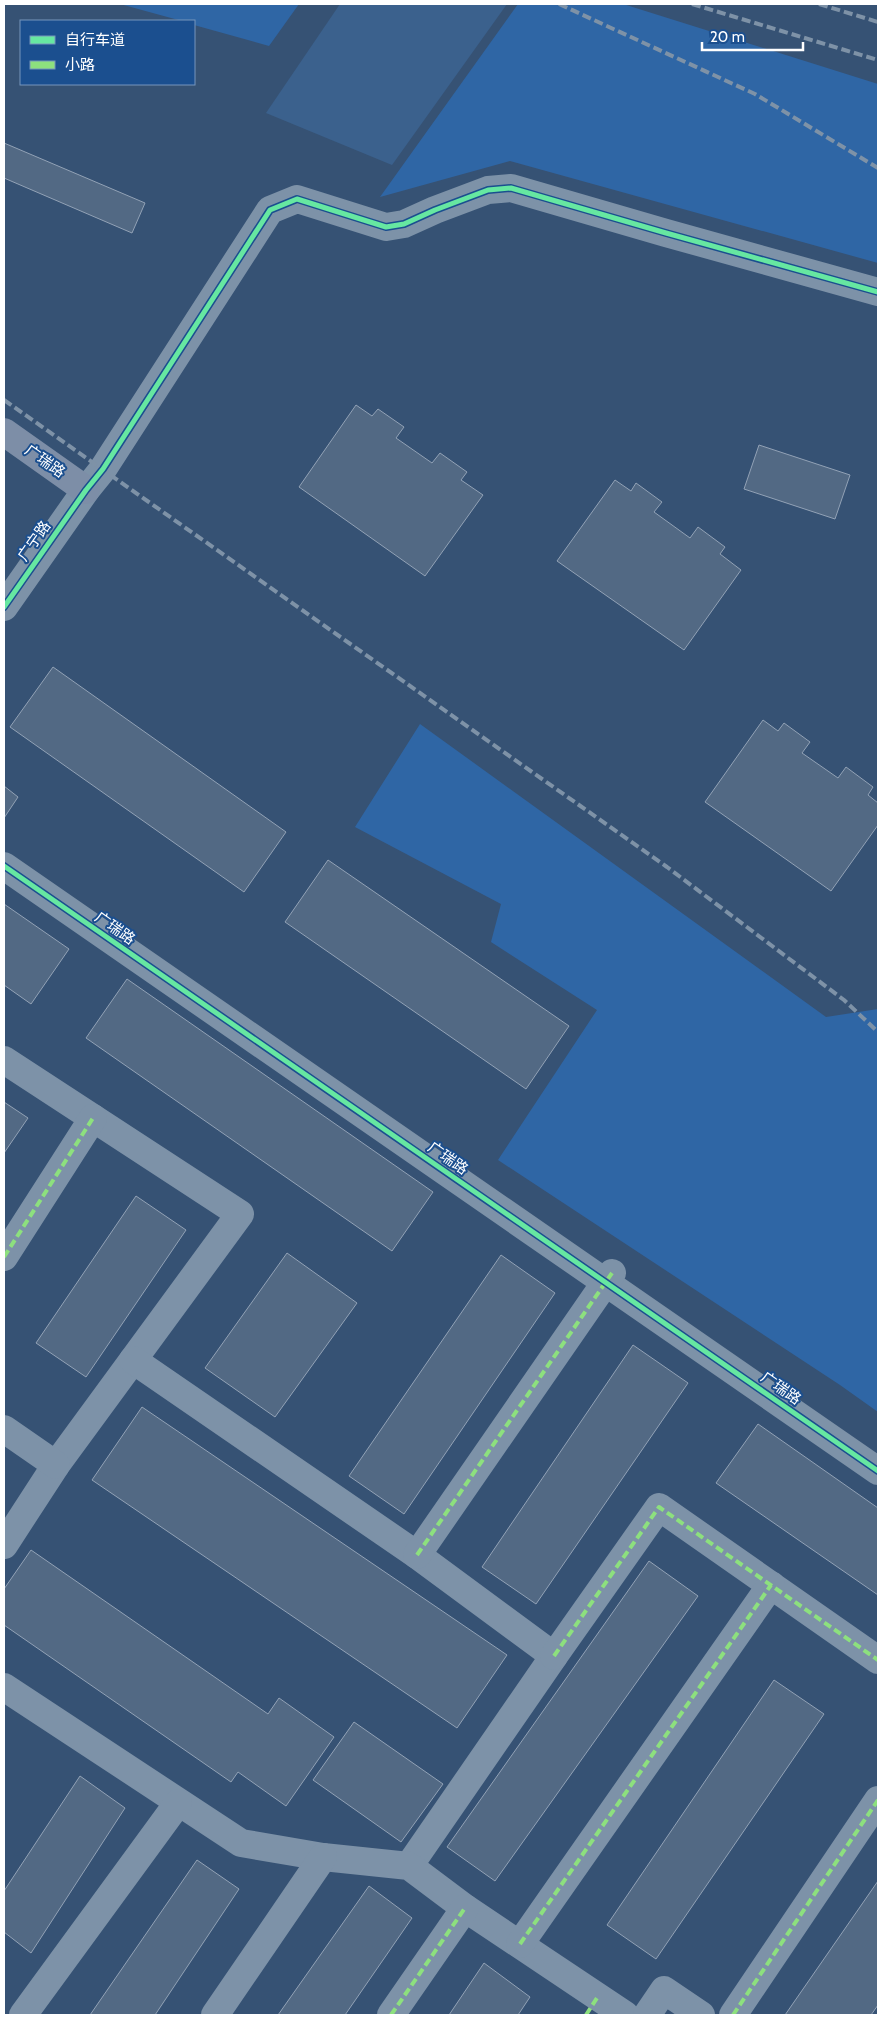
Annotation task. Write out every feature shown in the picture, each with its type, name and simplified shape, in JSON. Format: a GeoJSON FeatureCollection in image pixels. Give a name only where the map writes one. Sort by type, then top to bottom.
{"type":"FeatureCollection","features":[{"type":"Feature","properties":{"kind":"main road","name":"广瑞路"},"geometry":{"type":"LineString","coordinates":[[4,432],[86,490]]}},
{"type":"Feature","properties":{"kind":"street","name":"广宁路"},"geometry":{"type":"LineString","coordinates":[[4,607],[86,490],[103,469],[270,210],[297,199],[386,227],[404,224],[488,190],[512,188],[666,234],[878,292]]}},
{"type":"Feature","properties":{"kind":"street","name":"广瑞路"},"geometry":{"type":"LineString","coordinates":[[4,853],[609,1278],[878,1471]]}},
{"type":"Feature","properties":{"kind":"street","name":"广瑞路"},"geometry":{"type":"LineString","coordinates":[[4,866],[609,1278],[878,1455]]}},
{"type":"Feature","properties":{"kind":"street"},"geometry":{"type":"LineString","coordinates":[[4,1060],[240,1214],[56,1464],[4,1545]]}},
{"type":"Feature","properties":{"kind":"street"},"geometry":{"type":"LineString","coordinates":[[4,1257],[93,1118]]}},
{"type":"Feature","properties":{"kind":"street"},"geometry":{"type":"LineString","coordinates":[[416,1555],[609,1278]]}},
{"type":"Feature","properties":{"kind":"street"},"geometry":{"type":"LineString","coordinates":[[133,1360],[416,1555],[554,1656]]}},
{"type":"Feature","properties":{"kind":"street"},"geometry":{"type":"LineString","coordinates":[[4,1428],[56,1464]]}},
{"type":"Feature","properties":{"kind":"street"},"geometry":{"type":"LineString","coordinates":[[409,1866],[659,1507],[878,1660]]}},
{"type":"Feature","properties":{"kind":"street"},"geometry":{"type":"LineString","coordinates":[[520,1944],[771,1585]]}},
{"type":"Feature","properties":{"kind":"street"},"geometry":{"type":"LineString","coordinates":[[4,1687],[241,1843],[323,1856],[409,1866],[466,1908],[520,1944],[592,2006],[624,2015]]}},
{"type":"Feature","properties":{"kind":"street"},"geometry":{"type":"LineString","coordinates":[[733,2015],[878,1800]]}},
{"type":"Feature","properties":{"kind":"street"},"geometry":{"type":"LineString","coordinates":[[23,2015],[178,1802]]}},
{"type":"Feature","properties":{"kind":"street"},"geometry":{"type":"LineString","coordinates":[[215,2015],[323,1856]]}},
{"type":"Feature","properties":{"kind":"street"},"geometry":{"type":"LineString","coordinates":[[391,2015],[466,1908]]}},
{"type":"Feature","properties":{"kind":"street"},"geometry":{"type":"LineString","coordinates":[[647,2015],[664,1990],[701,2015]]}},
{"type":"Feature","properties":{"kind":"shaded area"},"geometry":{"type":"Polygon","coordinates":[[[120,4],[299,4],[269,46],[195,25],[195,20],[178,20],[120,4]]]}},
{"type":"Feature","properties":{"kind":"shaded area"},"geometry":{"type":"Polygon","coordinates":[[[340,4],[507,4],[392,165],[266,113],[340,4]]]}},
{"type":"Feature","properties":{"kind":"shaded area"},"geometry":{"type":"Polygon","coordinates":[[[518,4],[623,4],[878,84],[878,263],[510,161],[380,197],[518,4]]]}},
{"type":"Feature","properties":{"kind":"shaded area"},"geometry":{"type":"Polygon","coordinates":[[[420,724],[826,1017],[878,1009],[878,1412],[840,1385],[498,1160],[597,1010],[491,942],[501,904],[355,827],[420,724]]]}},
{"type":"Feature","properties":{"kind":"building"},"geometry":{"type":"Polygon","coordinates":[[[4,143],[145,203],[132,233],[4,178],[4,143]]]}},
{"type":"Feature","properties":{"kind":"building"},"geometry":{"type":"Polygon","coordinates":[[[356,405],[372,416],[378,409],[404,427],[396,438],[432,463],[440,453],[467,472],[461,480],[483,495],[425,576],[299,487],[356,405]]]}},
{"type":"Feature","properties":{"kind":"building"},"geometry":{"type":"Polygon","coordinates":[[[759,445],[850,475],[835,519],[744,489],[759,445]]]}},
{"type":"Feature","properties":{"kind":"building"},"geometry":{"type":"Polygon","coordinates":[[[615,480],[631,491],[636,483],[662,502],[654,512],[690,538],[698,527],[725,547],[720,554],[741,570],[684,650],[557,561],[615,480]]]}},
{"type":"Feature","properties":{"kind":"building"},"geometry":{"type":"Polygon","coordinates":[[[53,667],[286,832],[244,892],[10,727],[53,667]]]}},
{"type":"Feature","properties":{"kind":"building"},"geometry":{"type":"Polygon","coordinates":[[[763,720],[778,731],[784,723],[810,742],[802,753],[838,778],[846,767],[873,787],[868,795],[878,803],[878,825],[831,891],[705,802],[763,720]]]}},
{"type":"Feature","properties":{"kind":"building"},"geometry":{"type":"Polygon","coordinates":[[[4,786],[18,797],[4,818],[4,786]]]}},
{"type":"Feature","properties":{"kind":"building"},"geometry":{"type":"Polygon","coordinates":[[[328,860],[569,1026],[526,1089],[285,922],[328,860]]]}},
{"type":"Feature","properties":{"kind":"building"},"geometry":{"type":"Polygon","coordinates":[[[4,904],[69,949],[31,1004],[4,985],[4,904]]]}},
{"type":"Feature","properties":{"kind":"building"},"geometry":{"type":"Polygon","coordinates":[[[127,979],[433,1192],[392,1251],[86,1038],[127,979]]]}},
{"type":"Feature","properties":{"kind":"building"},"geometry":{"type":"Polygon","coordinates":[[[4,1102],[28,1118],[4,1153],[4,1102]]]}},
{"type":"Feature","properties":{"kind":"building"},"geometry":{"type":"Polygon","coordinates":[[[136,1196],[186,1230],[86,1377],[36,1343],[136,1196]]]}},
{"type":"Feature","properties":{"kind":"building"},"geometry":{"type":"Polygon","coordinates":[[[287,1253],[357,1303],[275,1417],[205,1368],[287,1253]]]}},
{"type":"Feature","properties":{"kind":"building"},"geometry":{"type":"Polygon","coordinates":[[[501,1255],[555,1293],[404,1514],[349,1476],[501,1255]]]}},
{"type":"Feature","properties":{"kind":"building"},"geometry":{"type":"Polygon","coordinates":[[[633,1345],[688,1383],[536,1604],[482,1567],[633,1345]]]}},
{"type":"Feature","properties":{"kind":"building"},"geometry":{"type":"Polygon","coordinates":[[[142,1407],[507,1655],[457,1728],[92,1480],[142,1407]]]}},
{"type":"Feature","properties":{"kind":"building"},"geometry":{"type":"Polygon","coordinates":[[[758,1424],[878,1508],[878,1595],[716,1483],[758,1424]]]}},
{"type":"Feature","properties":{"kind":"building"},"geometry":{"type":"Polygon","coordinates":[[[31,1550],[268,1714],[279,1698],[334,1737],[286,1806],[238,1772],[231,1782],[4,1625],[4,1589],[31,1550]]]}},
{"type":"Feature","properties":{"kind":"building"},"geometry":{"type":"Polygon","coordinates":[[[649,1561],[698,1596],[495,1881],[447,1847],[649,1561]]]}},
{"type":"Feature","properties":{"kind":"building"},"geometry":{"type":"Polygon","coordinates":[[[774,1680],[824,1714],[656,1959],[607,1925],[774,1680]]]}},
{"type":"Feature","properties":{"kind":"building"},"geometry":{"type":"Polygon","coordinates":[[[354,1722],[443,1784],[401,1842],[313,1780],[354,1722]]]}},
{"type":"Feature","properties":{"kind":"building"},"geometry":{"type":"Polygon","coordinates":[[[80,1776],[125,1808],[31,1953],[4,1932],[4,1891],[80,1776]]]}},
{"type":"Feature","properties":{"kind":"building"},"geometry":{"type":"Polygon","coordinates":[[[197,1860],[239,1889],[155,2015],[90,2015],[197,1860]]]}},
{"type":"Feature","properties":{"kind":"building"},"geometry":{"type":"Polygon","coordinates":[[[878,1881],[878,2005],[871,2015],[785,2015],[878,1881]]]}},
{"type":"Feature","properties":{"kind":"building"},"geometry":{"type":"Polygon","coordinates":[[[369,1886],[412,1918],[345,2015],[278,2015],[369,1886]]]}},
{"type":"Feature","properties":{"kind":"building"},"geometry":{"type":"Polygon","coordinates":[[[484,1963],[530,1997],[518,2015],[449,2015],[484,1963]]]}},
{"type":"Feature","properties":{"kind":"railway"},"geometry":{"type":"LineString","coordinates":[[559,4],[755,94],[878,168]]}},
{"type":"Feature","properties":{"kind":"railway"},"geometry":{"type":"LineString","coordinates":[[692,4],[878,60]]}},
{"type":"Feature","properties":{"kind":"railway"},"geometry":{"type":"LineString","coordinates":[[819,4],[878,22]]}},
{"type":"Feature","properties":{"kind":"railway"},"geometry":{"type":"LineString","coordinates":[[4,400],[667,867],[844,1000],[878,1032]]}},
{"type":"Feature","properties":{"kind":"marked path"},"geometry":{"type":"LineString","coordinates":[[4,1257],[93,1118]]}},
{"type":"Feature","properties":{"kind":"marked path"},"geometry":{"type":"LineString","coordinates":[[417,1555],[612,1273]]}},
{"type":"Feature","properties":{"kind":"marked path"},"geometry":{"type":"LineString","coordinates":[[554,1656],[659,1507],[878,1660]]}},
{"type":"Feature","properties":{"kind":"marked path"},"geometry":{"type":"LineString","coordinates":[[520,1944],[771,1585]]}},
{"type":"Feature","properties":{"kind":"marked path"},"geometry":{"type":"LineString","coordinates":[[733,2015],[878,1800]]}},
{"type":"Feature","properties":{"kind":"marked path"},"geometry":{"type":"LineString","coordinates":[[391,2015],[465,1908]]}},
{"type":"Feature","properties":{"kind":"marked path"},"geometry":{"type":"LineString","coordinates":[[586,2015],[597,1998]]}},
{"type":"Feature","properties":{"kind":"cycle path"},"geometry":{"type":"LineString","coordinates":[[4,607],[86,490],[103,469],[270,210],[297,199],[386,227],[404,224],[488,190],[511,188],[878,292]]}},
{"type":"Feature","properties":{"kind":"cycle path"},"geometry":{"type":"LineString","coordinates":[[4,866],[878,1471]]}}]}
